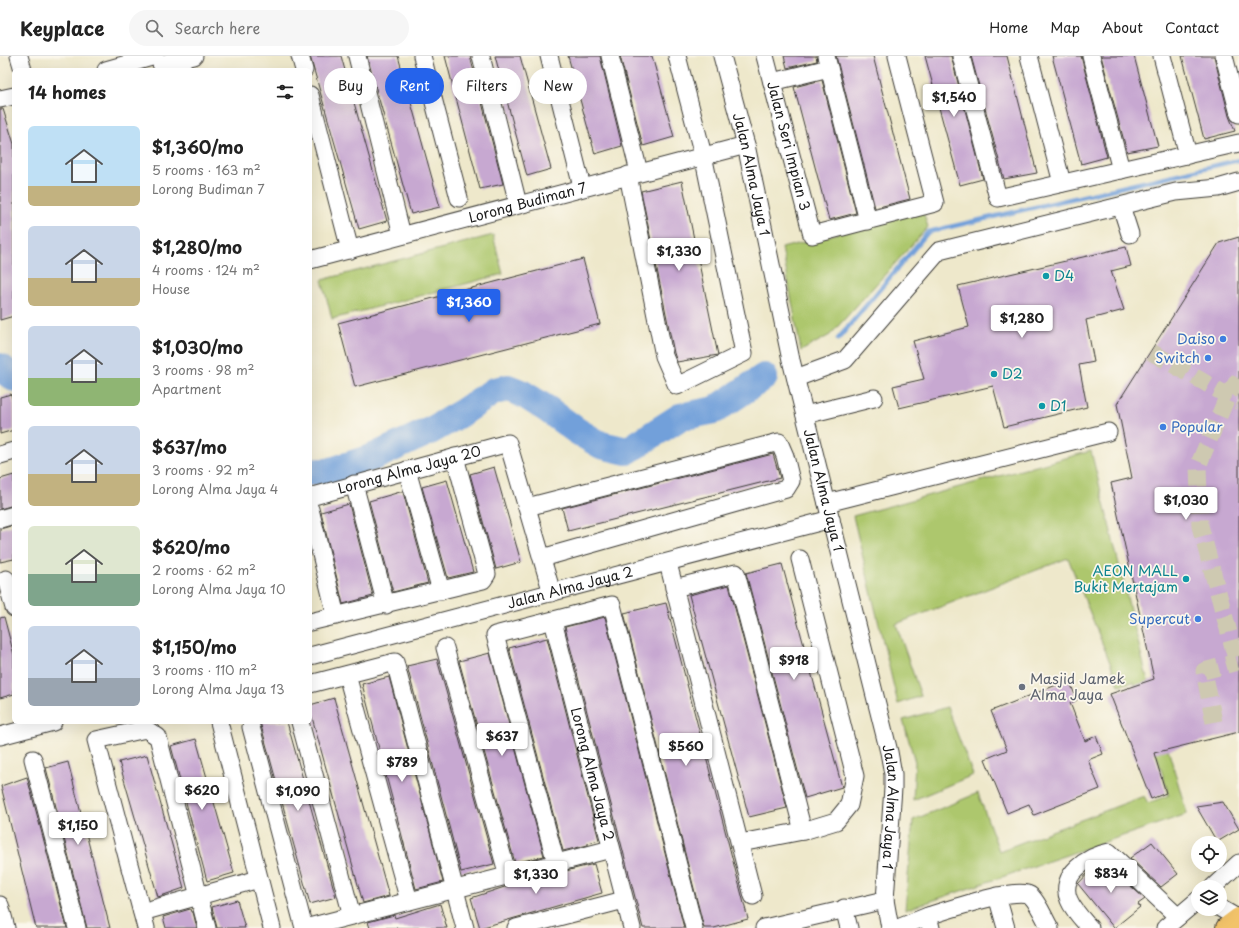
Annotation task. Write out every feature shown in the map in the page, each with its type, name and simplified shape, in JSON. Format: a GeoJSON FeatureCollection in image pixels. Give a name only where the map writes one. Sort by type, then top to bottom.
{"type":"FeatureCollection","features":[{"type":"Feature","properties":{"kind":"main road"},"geometry":{"type":"LineString","coordinates":[[1227,928],[1239,919]]}},
{"type":"Feature","properties":{"kind":"street"},"geometry":{"type":"LineString","coordinates":[[19,56],[22,68]]}},
{"type":"Feature","properties":{"kind":"street"},"geometry":{"type":"LineString","coordinates":[[120,68],[194,56]]}},
{"type":"Feature","properties":{"kind":"street"},"geometry":{"type":"LineString","coordinates":[[300,56],[303,68]]}},
{"type":"Feature","properties":{"kind":"street"},"geometry":{"type":"LineString","coordinates":[[357,56],[402,235]]}},
{"type":"Feature","properties":{"kind":"street"},"geometry":{"type":"LineString","coordinates":[[422,56],[459,198]]}},
{"type":"Feature","properties":{"kind":"street"},"geometry":{"type":"LineString","coordinates":[[481,56],[518,204]]}},
{"type":"Feature","properties":{"kind":"street"},"geometry":{"type":"LineString","coordinates":[[549,56],[582,187]]}},
{"type":"Feature","properties":{"kind":"street"},"geometry":{"type":"LineString","coordinates":[[610,56],[633,173],[664,356],[677,386],[744,353],[703,155],[677,56]]}},
{"type":"Feature","properties":{"kind":"street","name":"Jalan Alma Jaya 1"},"geometry":{"type":"LineString","coordinates":[[722,56],[746,145],[796,378],[893,774],[892,818],[885,900],[890,928]]}},
{"type":"Feature","properties":{"kind":"street","name":"Jalan Seri Impian 3"},"geometry":{"type":"LineString","coordinates":[[765,56],[812,235],[868,221]]}},
{"type":"Feature","properties":{"kind":"street"},"geometry":{"type":"LineString","coordinates":[[772,82],[827,62],[868,221],[935,203],[897,56]]}},
{"type":"Feature","properties":{"kind":"street"},"geometry":{"type":"LineString","coordinates":[[961,56],[998,198],[1239,143]]}},
{"type":"Feature","properties":{"kind":"street"},"geometry":{"type":"LineString","coordinates":[[1029,56],[1062,183]]}},
{"type":"Feature","properties":{"kind":"street"},"geometry":{"type":"LineString","coordinates":[[1092,56],[1121,170]]}},
{"type":"Feature","properties":{"kind":"street"},"geometry":{"type":"LineString","coordinates":[[1162,56],[1188,155]]}},
{"type":"Feature","properties":{"kind":"street"},"geometry":{"type":"LineString","coordinates":[[1224,56],[1239,114]]}},
{"type":"Feature","properties":{"kind":"street"},"geometry":{"type":"LineString","coordinates":[[0,99],[12,96]]}},
{"type":"Feature","properties":{"kind":"street"},"geometry":{"type":"LineString","coordinates":[[312,103],[350,250]]}},
{"type":"Feature","properties":{"kind":"street","name":"Lorong Budiman 7"},"geometry":{"type":"LineString","coordinates":[[312,260],[633,173],[746,145]]}},
{"type":"Feature","properties":{"kind":"street"},"geometry":{"type":"LineString","coordinates":[[796,378],[844,360],[940,251],[1176,192],[1218,188],[1239,182]]}},
{"type":"Feature","properties":{"kind":"street"},"geometry":{"type":"LineString","coordinates":[[1121,206],[1130,234]]}},
{"type":"Feature","properties":{"kind":"street"},"geometry":{"type":"LineString","coordinates":[[806,415],[874,398]]}},
{"type":"Feature","properties":{"kind":"street","name":"Jalan Alma Jaya 2"},"geometry":{"type":"LineString","coordinates":[[312,655],[668,563],[829,511],[1108,432]]}},
{"type":"Feature","properties":{"kind":"street"},"geometry":{"type":"LineString","coordinates":[[542,558],[786,490],[791,481],[785,456],[779,442],[527,507],[552,593]]}},
{"type":"Feature","properties":{"kind":"street","name":"Lorong Alma Jaya 20"},"geometry":{"type":"LineString","coordinates":[[312,495],[508,443],[527,507]]}},
{"type":"Feature","properties":{"kind":"street"},"geometry":{"type":"LineString","coordinates":[[0,455],[12,452]]}},
{"type":"Feature","properties":{"kind":"street"},"geometry":{"type":"LineString","coordinates":[[312,622],[386,605],[483,580],[487,574],[455,457]]}},
{"type":"Feature","properties":{"kind":"street"},"geometry":{"type":"LineString","coordinates":[[407,470],[441,591]]}},
{"type":"Feature","properties":{"kind":"street"},"geometry":{"type":"LineString","coordinates":[[354,484],[386,605]]}},
{"type":"Feature","properties":{"kind":"street"},"geometry":{"type":"LineString","coordinates":[[0,519],[12,516]]}},
{"type":"Feature","properties":{"kind":"street"},"geometry":{"type":"LineString","coordinates":[[312,526],[316,560],[336,616]]}},
{"type":"Feature","properties":{"kind":"street"},"geometry":{"type":"LineString","coordinates":[[740,843],[804,831],[836,821],[849,804],[855,776],[800,558]]}},
{"type":"Feature","properties":{"kind":"street"},"geometry":{"type":"LineString","coordinates":[[668,563],[753,896]]}},
{"type":"Feature","properties":{"kind":"street"},"geometry":{"type":"LineString","coordinates":[[674,588],[736,573],[804,831]]}},
{"type":"Feature","properties":{"kind":"street"},"geometry":{"type":"LineString","coordinates":[[7,579],[12,600]]}},
{"type":"Feature","properties":{"kind":"street"},"geometry":{"type":"LineString","coordinates":[[556,863],[495,635],[612,605],[694,928]]}},
{"type":"Feature","properties":{"kind":"street","name":"Lorong Alma Jaya 2"},"geometry":{"type":"LineString","coordinates":[[553,620],[632,928]]}},
{"type":"Feature","properties":{"kind":"street"},"geometry":{"type":"LineString","coordinates":[[445,648],[508,876]]}},
{"type":"Feature","properties":{"kind":"street"},"geometry":{"type":"LineString","coordinates":[[312,684],[395,662],[465,928]]}},
{"type":"Feature","properties":{"kind":"street"},"geometry":{"type":"LineString","coordinates":[[347,675],[409,901]]}},
{"type":"Feature","properties":{"kind":"street"},"geometry":{"type":"LineString","coordinates":[[0,736],[45,724]]}},
{"type":"Feature","properties":{"kind":"street"},"geometry":{"type":"LineString","coordinates":[[220,724],[272,928]]}},
{"type":"Feature","properties":{"kind":"street"},"geometry":{"type":"LineString","coordinates":[[301,724],[352,916]]}},
{"type":"Feature","properties":{"kind":"street"},"geometry":{"type":"LineString","coordinates":[[251,727],[304,928],[611,849]]}},
{"type":"Feature","properties":{"kind":"street"},"geometry":{"type":"LineString","coordinates":[[146,928],[96,740],[146,729],[158,737],[207,928]]}},
{"type":"Feature","properties":{"kind":"street"},"geometry":{"type":"LineString","coordinates":[[33,759],[77,928]]}},
{"type":"Feature","properties":{"kind":"street"},"geometry":{"type":"LineString","coordinates":[[1090,928],[1069,900],[1067,887],[1070,875],[1095,855],[1109,852],[1178,917]]}},
{"type":"Feature","properties":{"kind":"street"},"geometry":{"type":"LineString","coordinates":[[1221,880],[1239,863]]}},
{"type":"Feature","properties":{"kind":"street"},"geometry":{"type":"LineString","coordinates":[[142,912],[259,879]]}},
{"type":"Feature","properties":{"kind":"street"},"geometry":{"type":"LineString","coordinates":[[898,928],[930,922],[997,896],[1024,893],[1030,895],[1050,928]]}},
{"type":"Feature","properties":{"kind":"street"},"geometry":{"type":"LineString","coordinates":[[997,896],[1006,928]]}},
{"type":"Feature","properties":{"kind":"street"},"geometry":{"type":"LineString","coordinates":[[516,928],[624,900]]}},
{"type":"Feature","properties":{"kind":"street"},"geometry":{"type":"LineString","coordinates":[[764,928],[789,925],[844,908],[885,900]]}},
{"type":"Feature","properties":{"kind":"street"},"geometry":{"type":"LineString","coordinates":[[0,905],[6,928]]}},
{"type":"Feature","properties":{"kind":"street"},"geometry":{"type":"LineString","coordinates":[[1165,928],[1191,906]]}},
{"type":"Feature","properties":{"kind":"street"},"geometry":{"type":"LineString","coordinates":[[844,908],[849,928]]}},
{"type":"Feature","properties":{"kind":"street"},"geometry":{"type":"LineString","coordinates":[[1227,912],[1239,919]]}},
{"type":"Feature","properties":{"kind":"green space"},"geometry":{"type":"Polygon","coordinates":[[[923,211],[928,227],[830,335],[801,351],[782,248],[923,211]]]}},
{"type":"Feature","properties":{"kind":"green space"},"geometry":{"type":"Polygon","coordinates":[[[493,235],[503,274],[332,319],[322,280],[493,235]]]}},
{"type":"Feature","properties":{"kind":"green space"},"geometry":{"type":"Polygon","coordinates":[[[1091,451],[1145,670],[1187,814],[905,910],[913,820],[978,793],[999,851],[1144,796],[1148,803],[1169,795],[1134,682],[1119,685],[1068,558],[896,624],[921,696],[898,704],[853,516],[1091,451]]]}},
{"type":"Feature","properties":{"kind":"green space"},"geometry":{"type":"Polygon","coordinates":[[[947,707],[973,775],[913,800],[915,762],[903,720],[947,707]]]}},
{"type":"Feature","properties":{"kind":"building"},"geometry":{"type":"Polygon","coordinates":[[[310,56],[341,56],[344,68],[324,68],[324,104],[354,104],[387,221],[359,229],[310,56]]]}},
{"type":"Feature","properties":{"kind":"building"},"geometry":{"type":"Polygon","coordinates":[[[367,56],[398,56],[401,68],[385,68],[385,104],[411,104],[440,207],[411,214],[377,92],[377,68],[370,68],[367,56]]]}},
{"type":"Feature","properties":{"kind":"building"},"geometry":{"type":"Polygon","coordinates":[[[445,56],[470,56],[473,68],[452,68],[452,83],[445,56]]]}},
{"type":"Feature","properties":{"kind":"building"},"geometry":{"type":"Polygon","coordinates":[[[495,56],[520,56],[529,89],[529,104],[533,104],[551,169],[527,176],[508,104],[521,104],[521,68],[498,68],[495,56]]]}},
{"type":"Feature","properties":{"kind":"building"},"geometry":{"type":"Polygon","coordinates":[[[568,56],[600,56],[622,146],[595,154],[581,104],[587,104],[587,68],[571,68],[568,56]]]}},
{"type":"Feature","properties":{"kind":"building"},"geometry":{"type":"Polygon","coordinates":[[[620,56],[652,56],[674,137],[643,146],[620,56]]]}},
{"type":"Feature","properties":{"kind":"building"},"geometry":{"type":"Polygon","coordinates":[[[784,56],[816,56],[817,61],[787,68],[784,56]]]}},
{"type":"Feature","properties":{"kind":"building"},"geometry":{"type":"Polygon","coordinates":[[[836,56],[873,56],[910,199],[875,208],[836,56]]]}},
{"type":"Feature","properties":{"kind":"building"},"geometry":{"type":"Polygon","coordinates":[[[925,56],[951,56],[983,179],[960,185],[925,56]]]}},
{"type":"Feature","properties":{"kind":"building"},"geometry":{"type":"Polygon","coordinates":[[[971,56],[1007,56],[1037,173],[1004,179],[971,56]]]}},
{"type":"Feature","properties":{"kind":"building"},"geometry":{"type":"Polygon","coordinates":[[[1052,56],[1081,56],[1107,157],[1081,164],[1052,56]]]}},
{"type":"Feature","properties":{"kind":"building"},"geometry":{"type":"Polygon","coordinates":[[[1101,56],[1134,56],[1158,146],[1127,152],[1101,56]]]}},
{"type":"Feature","properties":{"kind":"building"},"geometry":{"type":"Polygon","coordinates":[[[1182,56],[1214,56],[1229,116],[1235,131],[1204,139],[1182,56]]]}},
{"type":"Feature","properties":{"kind":"building"},"geometry":{"type":"Polygon","coordinates":[[[822,80],[856,213],[829,220],[794,87],[822,80]]]}},
{"type":"Feature","properties":{"kind":"building"},"geometry":{"type":"Polygon","coordinates":[[[458,104],[482,104],[503,184],[480,189],[458,104]]]}},
{"type":"Feature","properties":{"kind":"building"},"geometry":{"type":"Polygon","coordinates":[[[0,109],[3,109],[12,138],[12,317],[0,320],[0,109]]]}},
{"type":"Feature","properties":{"kind":"building"},"geometry":{"type":"Polygon","coordinates":[[[682,181],[718,355],[677,362],[641,191],[682,181]]]}},
{"type":"Feature","properties":{"kind":"building","name":"AEON MALL Bukit Mertajam"},"geometry":{"type":"Polygon","coordinates":[[[1239,237],[1239,732],[1154,753],[1166,793],[1151,799],[1110,694],[1154,679],[1111,483],[1132,478],[1117,404],[1219,243],[1239,237]]]}},
{"type":"Feature","properties":{"kind":"building"},"geometry":{"type":"Polygon","coordinates":[[[1126,247],[1131,266],[1111,271],[1124,310],[1086,320],[1094,362],[1079,365],[1087,407],[1004,427],[993,386],[899,408],[893,386],[924,379],[913,341],[969,327],[958,286],[1126,247]]]}},
{"type":"Feature","properties":{"kind":"building"},"geometry":{"type":"Polygon","coordinates":[[[583,259],[600,324],[355,387],[338,323],[583,259]]]}},
{"type":"Feature","properties":{"kind":"building"},"geometry":{"type":"Polygon","coordinates":[[[11,394],[12,431],[0,434],[0,397],[11,394]]]}},
{"type":"Feature","properties":{"kind":"building"},"geometry":{"type":"Polygon","coordinates":[[[773,454],[780,478],[568,531],[562,508],[773,454]]]}},
{"type":"Feature","properties":{"kind":"building"},"geometry":{"type":"Polygon","coordinates":[[[494,467],[521,562],[496,569],[470,474],[494,467]]]}},
{"type":"Feature","properties":{"kind":"building"},"geometry":{"type":"Polygon","coordinates":[[[12,476],[12,506],[0,509],[0,479],[12,476]]]}},
{"type":"Feature","properties":{"kind":"building"},"geometry":{"type":"Polygon","coordinates":[[[447,480],[473,572],[448,578],[422,487],[447,480]]]}},
{"type":"Feature","properties":{"kind":"building"},"geometry":{"type":"Polygon","coordinates":[[[403,492],[428,583],[393,592],[369,501],[403,492]]]}},
{"type":"Feature","properties":{"kind":"building"},"geometry":{"type":"Polygon","coordinates":[[[349,504],[373,596],[343,604],[321,512],[349,504]]]}},
{"type":"Feature","properties":{"kind":"building"},"geometry":{"type":"Polygon","coordinates":[[[12,526],[12,559],[0,562],[0,529],[12,526]]]}},
{"type":"Feature","properties":{"kind":"building"},"geometry":{"type":"Polygon","coordinates":[[[782,564],[842,787],[805,798],[746,573],[782,564]]]}},
{"type":"Feature","properties":{"kind":"building"},"geometry":{"type":"Polygon","coordinates":[[[729,585],[787,808],[749,817],[689,595],[729,585]]]}},
{"type":"Feature","properties":{"kind":"building"},"geometry":{"type":"Polygon","coordinates":[[[666,603],[748,919],[714,928],[704,928],[624,613],[666,603]]]}},
{"type":"Feature","properties":{"kind":"building"},"geometry":{"type":"Polygon","coordinates":[[[4,617],[12,647],[12,695],[0,698],[0,618],[4,617]]]}},
{"type":"Feature","properties":{"kind":"building"},"geometry":{"type":"Polygon","coordinates":[[[605,617],[684,928],[643,928],[565,627],[605,617]]]}},
{"type":"Feature","properties":{"kind":"building"},"geometry":{"type":"Polygon","coordinates":[[[547,638],[599,840],[588,843],[588,845],[563,851],[509,648],[547,638]]]}},
{"type":"Feature","properties":{"kind":"building"},"geometry":{"type":"Polygon","coordinates":[[[490,653],[544,856],[515,863],[459,661],[490,653]]]}},
{"type":"Feature","properties":{"kind":"building"},"geometry":{"type":"Polygon","coordinates":[[[437,659],[494,864],[461,872],[407,666],[437,659]]]}},
{"type":"Feature","properties":{"kind":"building"},"geometry":{"type":"Polygon","coordinates":[[[389,677],[443,882],[416,889],[362,684],[389,677]]]}},
{"type":"Feature","properties":{"kind":"building"},"geometry":{"type":"Polygon","coordinates":[[[1069,680],[1077,700],[1070,703],[1085,741],[1096,736],[1103,754],[1088,760],[1100,789],[1034,815],[1029,804],[1007,813],[985,759],[1007,750],[991,711],[1069,680]]]}},
{"type":"Feature","properties":{"kind":"building"},"geometry":{"type":"Polygon","coordinates":[[[334,698],[389,896],[363,903],[312,717],[312,704],[334,698]]]}},
{"type":"Feature","properties":{"kind":"building"},"geometry":{"type":"Polygon","coordinates":[[[261,724],[288,724],[336,897],[310,904],[261,724]]]}},
{"type":"Feature","properties":{"kind":"building"},"geometry":{"type":"Polygon","coordinates":[[[196,739],[234,873],[207,881],[171,746],[196,739]]]}},
{"type":"Feature","properties":{"kind":"building"},"geometry":{"type":"Polygon","coordinates":[[[147,755],[184,888],[158,897],[119,762],[147,755]]]}},
{"type":"Feature","properties":{"kind":"building"},"geometry":{"type":"Polygon","coordinates":[[[68,762],[110,928],[87,928],[46,768],[68,762]]]}},
{"type":"Feature","properties":{"kind":"building"},"geometry":{"type":"Polygon","coordinates":[[[27,777],[67,928],[36,928],[1,786],[27,777]]]}},
{"type":"Feature","properties":{"kind":"building"},"geometry":{"type":"Polygon","coordinates":[[[1223,802],[1239,829],[1227,836],[1214,836],[1196,806],[1223,802]]]}},
{"type":"Feature","properties":{"kind":"building"},"geometry":{"type":"Polygon","coordinates":[[[1152,842],[1178,874],[1161,887],[1130,858],[1152,842]]]}},
{"type":"Feature","properties":{"kind":"building"},"geometry":{"type":"Polygon","coordinates":[[[1106,863],[1113,872],[1114,871],[1145,899],[1138,904],[1140,907],[1114,928],[1078,884],[1090,871],[1106,863]]]}},
{"type":"Feature","properties":{"kind":"building"},"geometry":{"type":"Polygon","coordinates":[[[594,864],[602,893],[480,928],[471,898],[517,883],[594,864]]]}},
{"type":"Feature","properties":{"kind":"building"},"geometry":{"type":"Polygon","coordinates":[[[237,900],[245,928],[217,928],[212,907],[237,900]]]}},
{"type":"Feature","properties":{"kind":"building"},"geometry":{"type":"Polygon","coordinates":[[[440,904],[447,928],[370,928],[368,922],[394,915],[395,918],[440,904]]]}},
{"type":"Feature","properties":{"kind":"building"},"geometry":{"type":"Polygon","coordinates":[[[190,909],[191,912],[193,912],[197,928],[166,928],[163,917],[190,909]]]}},
{"type":"Feature","properties":{"kind":"waterway"},"geometry":{"type":"LineString","coordinates":[[838,339],[928,232],[1239,160]]}},
{"type":"Feature","properties":{"kind":"waterway"},"geometry":{"type":"LineString","coordinates":[[0,367],[12,376]]}},
{"type":"Feature","properties":{"kind":"waterway"},"geometry":{"type":"LineString","coordinates":[[312,472],[328,472],[371,458],[432,430],[463,412],[494,391],[508,388],[523,394],[577,431],[601,445],[627,451],[680,417],[715,410],[764,377]]}},
{"type":"Feature","properties":{"kind":"tunnel"},"geometry":{"type":"LineString","coordinates":[[1151,352],[1239,402]]}},
{"type":"Feature","properties":{"kind":"tunnel"},"geometry":{"type":"LineString","coordinates":[[1239,379],[1228,395],[1198,466],[1200,526],[1237,662],[1239,661]]}},
{"type":"Feature","properties":{"kind":"tunnel"},"geometry":{"type":"LineString","coordinates":[[1214,722],[1204,671],[1237,662]]}},
{"type":"Feature","properties":{"kind":"place","name":"D4"},"geometry":{"type":"Point","coordinates":[1046,276]}},
{"type":"Feature","properties":{"kind":"place","name":"Daiso"},"geometry":{"type":"Point","coordinates":[1223,339]}},
{"type":"Feature","properties":{"kind":"place","name":"Switch"},"geometry":{"type":"Point","coordinates":[1208,358]}},
{"type":"Feature","properties":{"kind":"place","name":"D2"},"geometry":{"type":"Point","coordinates":[994,374]}},
{"type":"Feature","properties":{"kind":"place","name":"D1"},"geometry":{"type":"Point","coordinates":[1042,406]}},
{"type":"Feature","properties":{"kind":"place","name":"Popular"},"geometry":{"type":"Point","coordinates":[1163,427]}},
{"type":"Feature","properties":{"kind":"place","name":"AEON MALL Bukit Mertajam"},"geometry":{"type":"Point","coordinates":[1186,579]}},
{"type":"Feature","properties":{"kind":"place","name":"Supercut"},"geometry":{"type":"Point","coordinates":[1198,619]}},
{"type":"Feature","properties":{"kind":"place","name":"Masjid Jamek Alma Jaya"},"geometry":{"type":"Point","coordinates":[1022,687]}}]}
